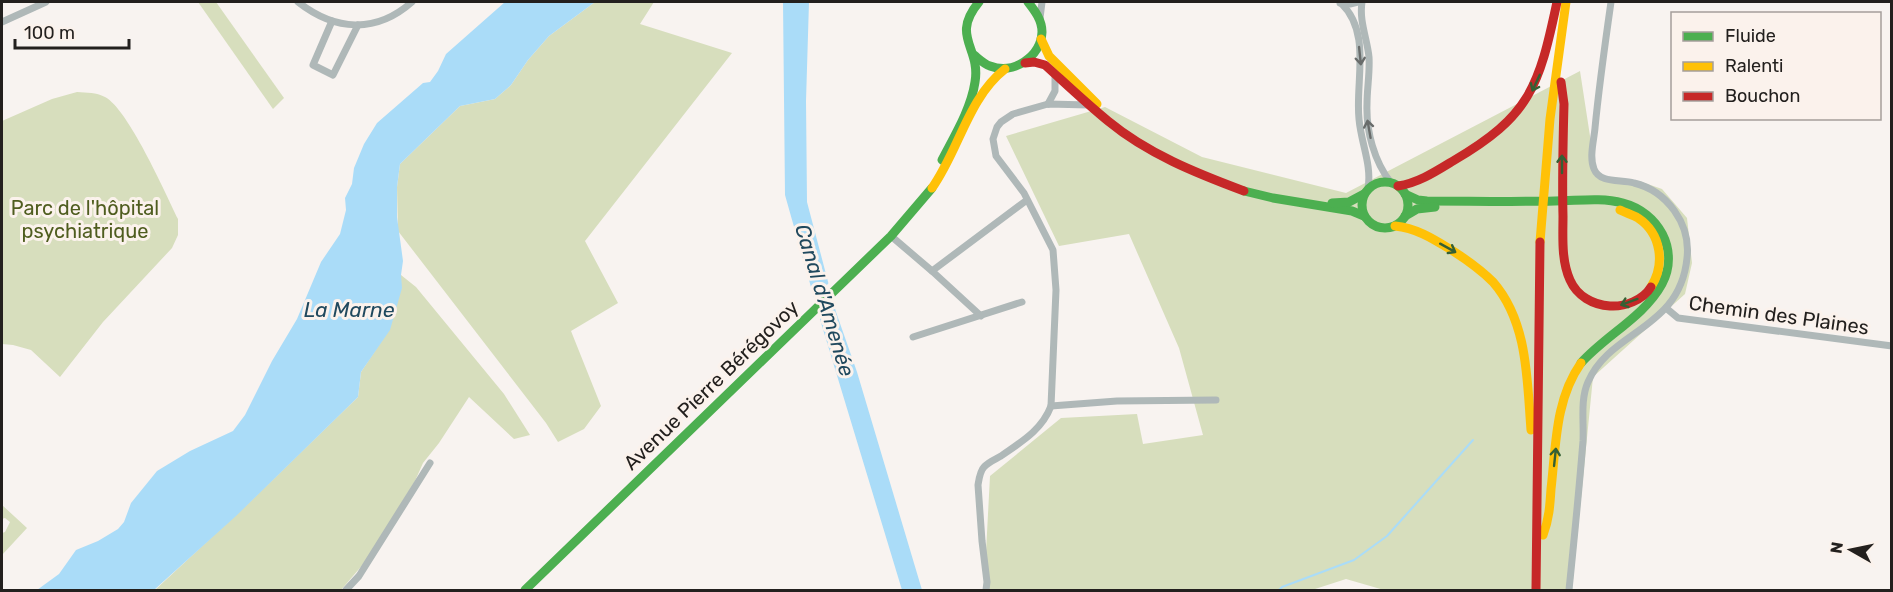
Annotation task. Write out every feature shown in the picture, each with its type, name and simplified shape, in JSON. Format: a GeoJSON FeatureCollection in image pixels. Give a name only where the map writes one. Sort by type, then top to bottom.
{"type":"FeatureCollection","features":[{"type":"Feature","properties":{"kind":"main road"},"geometry":{"type":"LineString","coordinates":[[979,2],[971,10],[966,26],[967,42],[973,53],[983,63],[1005,69]]}},
{"type":"Feature","properties":{"kind":"main road"},"geometry":{"type":"LineString","coordinates":[[1028,2],[1040,18],[1041,39],[1054,62],[1113,118],[1151,144],[1217,177],[1273,193],[1334,203],[1349,202],[1379,183],[1413,183],[1474,149],[1501,130],[1528,99],[1540,73],[1557,2]]}},
{"type":"Feature","properties":{"kind":"main road"},"geometry":{"type":"LineString","coordinates":[[1536,591],[1542,193],[1566,2]]}},
{"type":"Feature","properties":{"kind":"main road"},"geometry":{"type":"LineString","coordinates":[[1542,591],[1546,237],[1549,188],[1572,2]]}},
{"type":"Feature","properties":{"kind":"main road"},"geometry":{"type":"LineString","coordinates":[[921,201],[933,187],[948,162],[990,81],[1005,69],[1025,63],[1032,56],[1041,39]]}},
{"type":"Feature","properties":{"kind":"main road"},"geometry":{"type":"LineString","coordinates":[[921,201],[943,160],[971,97],[976,79],[973,53]]}},
{"type":"Feature","properties":{"kind":"main road"},"geometry":{"type":"LineString","coordinates":[[1025,63],[1041,64],[1117,128],[1188,170],[1215,181],[1273,198],[1352,211],[1364,216],[1374,226],[1411,228],[1467,259],[1482,270],[1506,298],[1519,331],[1524,355],[1533,458],[1538,471]]}},
{"type":"Feature","properties":{"kind":"main road"},"geometry":{"type":"LineString","coordinates":[[1561,82],[1564,95],[1563,243],[1568,276],[1578,292],[1592,302],[1621,306],[1636,301],[1652,286],[1660,267],[1661,255],[1658,241],[1652,231],[1639,219],[1626,212],[1583,204]]}},
{"type":"Feature","properties":{"kind":"main road"},"geometry":{"type":"LineString","coordinates":[[1394,184],[1405,194],[1427,201],[1525,204],[1623,202],[1645,212],[1662,230],[1669,248],[1669,259],[1667,272],[1656,294],[1596,346],[1585,358],[1566,390],[1559,420],[1548,522],[1543,535]]}},
{"type":"Feature","properties":{"kind":"main road"},"geometry":{"type":"LineString","coordinates":[[1364,216],[1361,205],[1366,191]]}},
{"type":"Feature","properties":{"kind":"main road"},"geometry":{"type":"LineString","coordinates":[[1405,194],[1408,209],[1405,216]]}},
{"type":"Feature","properties":{"kind":"main road","name":"Avenue Pierre Bérégovoy"},"geometry":{"type":"LineString","coordinates":[[525,591],[891,236],[921,201]]}},
{"type":"Feature","properties":{"kind":"main road"},"geometry":{"type":"LineString","coordinates":[[1395,226],[1405,216],[1417,209],[1427,207],[1525,204]]}},
{"type":"Feature","properties":{"kind":"street"},"geometry":{"type":"LineString","coordinates":[[2,22],[46,2]]}},
{"type":"Feature","properties":{"kind":"street"},"geometry":{"type":"LineString","coordinates":[[298,2],[321,17],[358,25],[372,24],[400,12],[412,2]]}},
{"type":"Feature","properties":{"kind":"street"},"geometry":{"type":"LineString","coordinates":[[1040,18],[1042,2]]}},
{"type":"Feature","properties":{"kind":"street"},"geometry":{"type":"LineString","coordinates":[[1339,2],[1350,4],[1360,2],[1369,64],[1368,125],[1377,162],[1394,184]]}},
{"type":"Feature","properties":{"kind":"street"},"geometry":{"type":"LineString","coordinates":[[1339,2],[1354,22],[1360,51],[1358,108],[1370,172],[1366,191]]}},
{"type":"Feature","properties":{"kind":"street"},"geometry":{"type":"LineString","coordinates":[[1569,591],[1586,387],[1592,374],[1603,360],[1644,328],[1666,308],[1675,296],[1685,271],[1688,245],[1682,225],[1669,203],[1659,194],[1636,183],[1601,178],[1594,170],[1592,158],[1611,2]]}},
{"type":"Feature","properties":{"kind":"street"},"geometry":{"type":"LineString","coordinates":[[332,21],[313,65],[333,75],[358,25]]}},
{"type":"Feature","properties":{"kind":"street"},"geometry":{"type":"LineString","coordinates":[[1048,104],[1055,91],[1055,74]]}},
{"type":"Feature","properties":{"kind":"street"},"geometry":{"type":"LineString","coordinates":[[986,591],[978,485],[984,467],[1038,429],[1047,418],[1051,406],[1055,269],[1053,250],[1018,184],[993,152],[993,139],[997,127],[1006,117],[1020,111],[1048,104],[1089,105]]}},
{"type":"Feature","properties":{"kind":"street"},"geometry":{"type":"LineString","coordinates":[[932,272],[1027,200]]}},
{"type":"Feature","properties":{"kind":"street"},"geometry":{"type":"LineString","coordinates":[[891,236],[981,316]]}},
{"type":"Feature","properties":{"kind":"street"},"geometry":{"type":"LineString","coordinates":[[913,337],[1022,302]]}},
{"type":"Feature","properties":{"kind":"street","name":"Chemin des Plaines"},"geometry":{"type":"LineString","coordinates":[[1666,308],[1678,318],[1892,346]]}},
{"type":"Feature","properties":{"kind":"street"},"geometry":{"type":"LineString","coordinates":[[1051,406],[1117,401],[1216,400]]}},
{"type":"Feature","properties":{"kind":"street"},"geometry":{"type":"LineString","coordinates":[[346,591],[359,576],[430,463]]}},
{"type":"Feature","properties":{"kind":"green space"},"geometry":{"type":"Polygon","coordinates":[[[198,2],[216,2],[284,98],[273,109],[198,2]]]}},
{"type":"Feature","properties":{"kind":"green space"},"geometry":{"type":"Polygon","coordinates":[[[595,2],[654,2],[640,24],[732,53],[585,241],[618,303],[571,331],[601,406],[584,429],[558,442],[546,423],[398,231],[397,187],[400,164],[460,106],[495,99],[511,85],[528,60],[549,36],[595,2]]]}},
{"type":"Feature","properties":{"kind":"green space"},"geometry":{"type":"Polygon","coordinates":[[[1580,71],[1596,175],[1639,181],[1662,189],[1687,218],[1692,263],[1685,294],[1593,377],[1572,590],[1384,590],[1346,579],[1312,590],[984,590],[990,476],[1061,418],[1137,414],[1143,444],[1203,435],[1179,348],[1129,234],[1059,246],[1006,136],[1105,107],[1202,157],[1346,193],[1580,71]]]}},
{"type":"Feature","properties":{"kind":"green space","name":"Parc de l'hôpital psychiatrique"},"geometry":{"type":"Polygon","coordinates":[[[77,92],[95,93],[105,97],[124,117],[145,152],[178,219],[178,235],[172,248],[103,322],[60,377],[31,350],[2,344],[2,121],[52,99],[77,92]]]}},
{"type":"Feature","properties":{"kind":"green space"},"geometry":{"type":"Polygon","coordinates":[[[401,275],[416,287],[504,394],[530,435],[514,439],[469,397],[423,463],[415,481],[365,562],[341,590],[155,590],[358,397],[361,372],[389,330],[401,275]]]}},
{"type":"Feature","properties":{"kind":"green space"},"geometry":{"type":"Polygon","coordinates":[[[2,505],[27,528],[2,555],[2,533],[5,532],[10,522],[5,518],[2,519],[2,505]]]}},
{"type":"Feature","properties":{"kind":"water","name":"La Marne"},"geometry":{"type":"Polygon","coordinates":[[[505,2],[595,2],[549,36],[528,60],[511,85],[495,99],[460,106],[400,164],[397,217],[403,261],[402,288],[390,330],[361,372],[358,397],[236,516],[154,590],[37,590],[59,574],[76,550],[118,529],[124,522],[131,503],[157,471],[190,451],[233,431],[245,415],[272,361],[297,319],[321,262],[340,234],[346,210],[345,198],[352,184],[354,168],[364,144],[377,123],[423,83],[430,82],[446,54],[505,2]]]}},
{"type":"Feature","properties":{"kind":"water","name":"Canal d'Amenée"},"geometry":{"type":"Polygon","coordinates":[[[783,2],[809,2],[806,101],[807,202],[836,312],[857,372],[922,590],[902,590],[785,195],[783,2]]]}},
{"type":"Feature","properties":{"kind":"pier"},"geometry":{"type":"Polygon","coordinates":[[[831,281],[837,303],[818,321],[812,299],[831,281]]]}},
{"type":"Feature","properties":{"kind":"waterway"},"geometry":{"type":"LineString","coordinates":[[1279,590],[1354,560],[1387,536],[1473,440]]}},
{"type":"Feature","properties":{"kind":"traffic: fast"},"geometry":{"type":"LineString","coordinates":[[942,160],[962,122],[973,92],[976,70],[968,42],[967,24],[979,2]]}},
{"type":"Feature","properties":{"kind":"traffic: fast"},"geometry":{"type":"LineString","coordinates":[[974,55],[986,64],[999,68],[1016,66],[1031,56],[1037,49],[1042,28],[1036,12],[1028,2]]}},
{"type":"Feature","properties":{"kind":"traffic: fast"},"geometry":{"type":"LineString","coordinates":[[1385,182],[1401,189],[1408,205],[1401,221],[1385,228],[1369,221],[1362,205],[1369,189],[1385,182]]}},
{"type":"Feature","properties":{"kind":"traffic: fast"},"geometry":{"type":"LineString","coordinates":[[525,590],[891,236],[932,188]]}},
{"type":"Feature","properties":{"kind":"traffic: fast"},"geometry":{"type":"LineString","coordinates":[[1244,191],[1352,211],[1364,216]]}},
{"type":"Feature","properties":{"kind":"traffic: fast"},"geometry":{"type":"LineString","coordinates":[[1332,203],[1349,202],[1364,194]]}},
{"type":"Feature","properties":{"kind":"traffic: fast"},"geometry":{"type":"LineString","coordinates":[[1405,194],[1427,201],[1606,200],[1623,203],[1646,215],[1662,234],[1667,246],[1667,271],[1662,284],[1635,316],[1581,363]]}},
{"type":"Feature","properties":{"kind":"traffic: fast"},"geometry":{"type":"LineString","coordinates":[[1405,216],[1417,209],[1435,207]]}},
{"type":"Feature","properties":{"kind":"traffic: slow"},"geometry":{"type":"LineString","coordinates":[[1540,242],[1550,119],[1566,2]]}},
{"type":"Feature","properties":{"kind":"traffic: slow"},"geometry":{"type":"LineString","coordinates":[[1041,39],[1049,56],[1097,104]]}},
{"type":"Feature","properties":{"kind":"traffic: slow"},"geometry":{"type":"LineString","coordinates":[[932,188],[982,94],[1005,69]]}},
{"type":"Feature","properties":{"kind":"traffic: slow"},"geometry":{"type":"LineString","coordinates":[[1620,210],[1638,218],[1652,232],[1656,241],[1659,260],[1651,287]]}},
{"type":"Feature","properties":{"kind":"traffic: slow"},"geometry":{"type":"LineString","coordinates":[[1395,226],[1426,235],[1458,254],[1493,282],[1505,298],[1513,315],[1524,352],[1531,430]]}},
{"type":"Feature","properties":{"kind":"traffic: slow"},"geometry":{"type":"LineString","coordinates":[[1543,535],[1549,512],[1561,408],[1572,377],[1581,363]]}},
{"type":"Feature","properties":{"kind":"traffic: jam"},"geometry":{"type":"LineString","coordinates":[[1398,186],[1433,173],[1479,145],[1515,113],[1536,78],[1551,31],[1557,2]]}},
{"type":"Feature","properties":{"kind":"traffic: jam"},"geometry":{"type":"LineString","coordinates":[[1025,63],[1034,62],[1045,65],[1123,133],[1156,153],[1190,170],[1244,191]]}},
{"type":"Feature","properties":{"kind":"traffic: jam"},"geometry":{"type":"LineString","coordinates":[[1561,82],[1564,104],[1563,248],[1570,280],[1586,299],[1610,306],[1633,302],[1648,292],[1651,287]]}},
{"type":"Feature","properties":{"kind":"traffic: jam"},"geometry":{"type":"LineString","coordinates":[[1536,590],[1540,242]]}}]}
